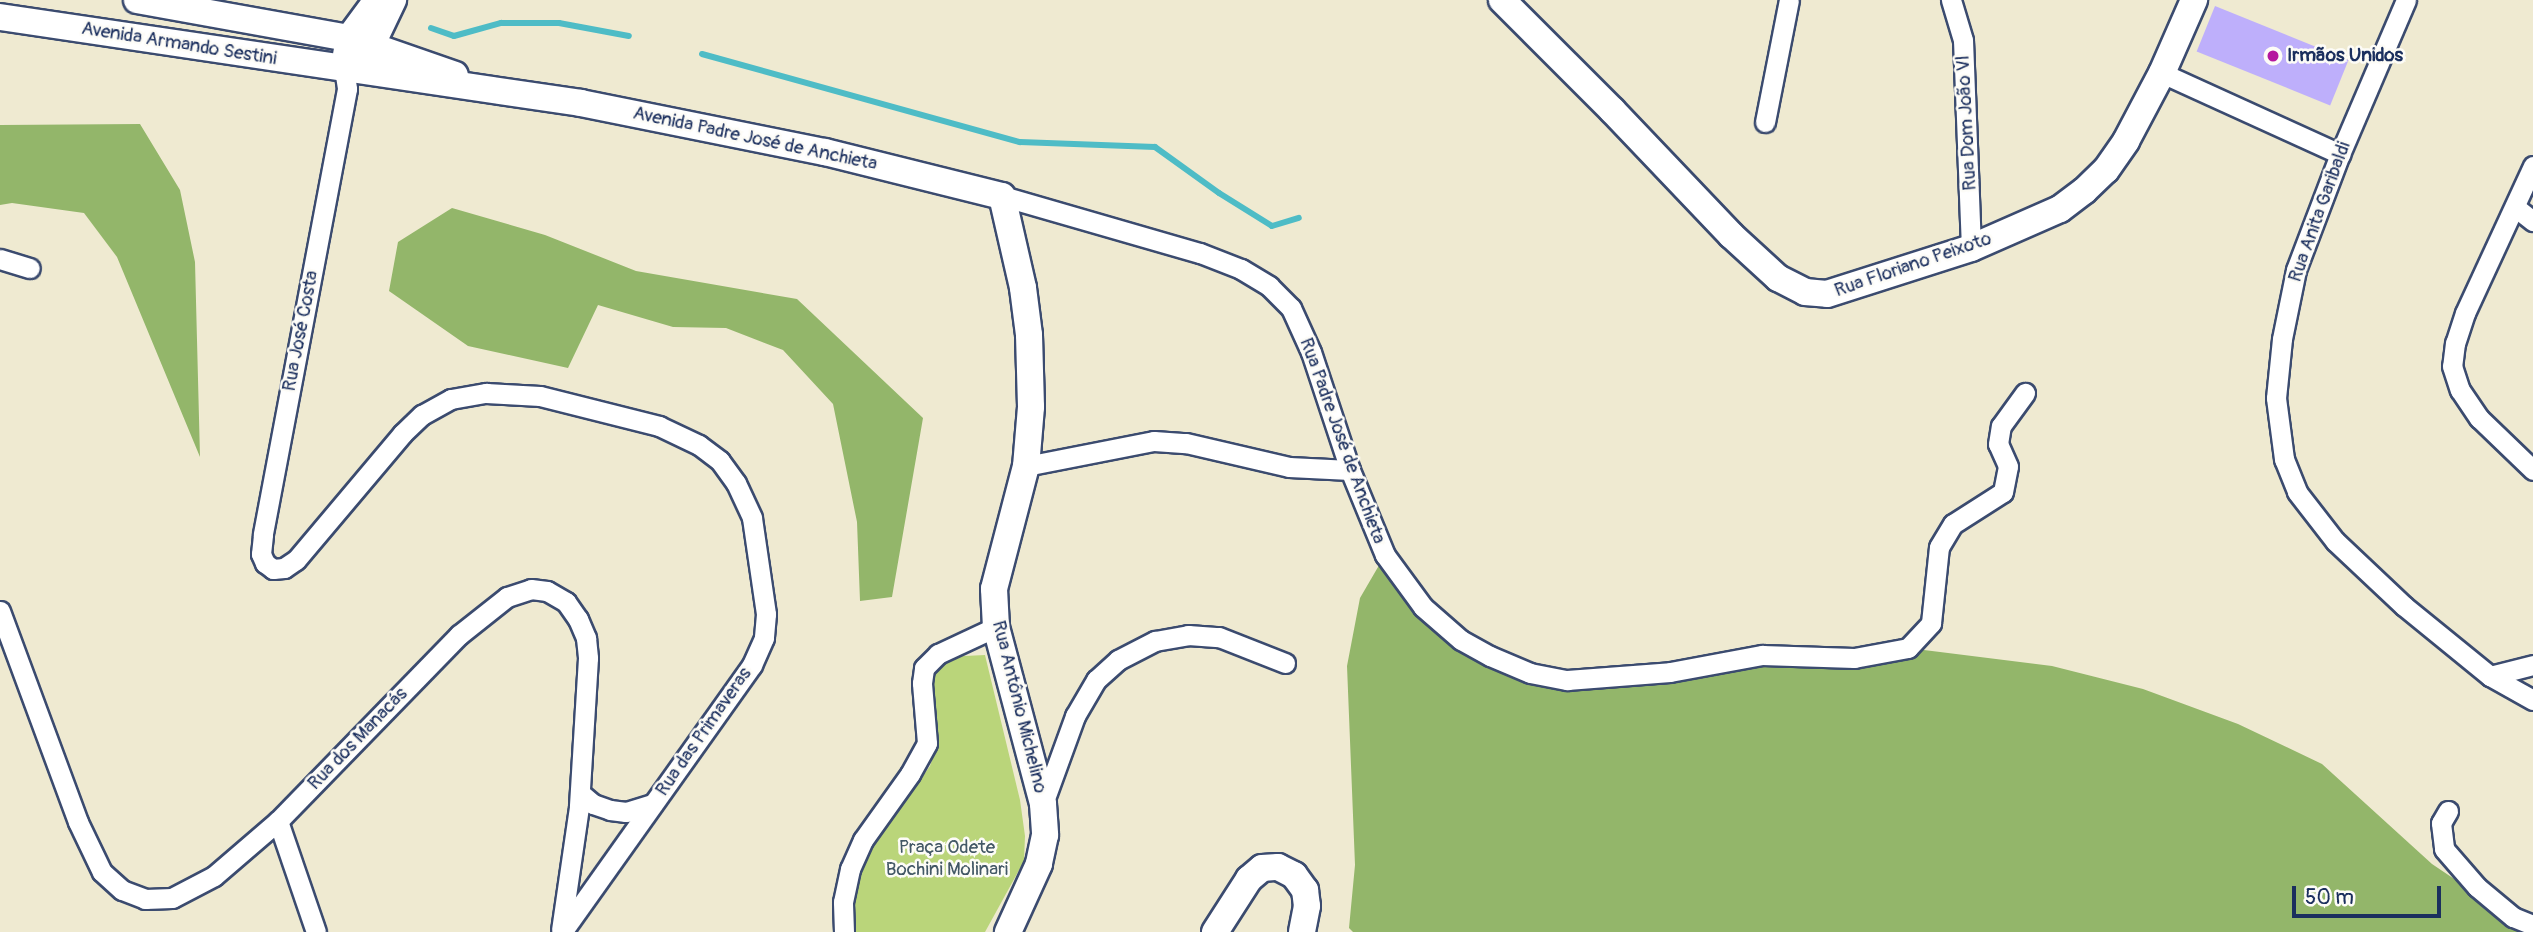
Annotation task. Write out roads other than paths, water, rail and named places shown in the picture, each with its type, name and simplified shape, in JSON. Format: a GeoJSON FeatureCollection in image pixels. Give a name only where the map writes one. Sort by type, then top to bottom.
{"type":"FeatureCollection","features":[{"type":"Feature","properties":{"kind":"street","name":"Avenida Armando Sestini"},"geometry":{"type":"LineString","coordinates":[[137,0],[360,42],[506,92]]}},
{"type":"Feature","properties":{"kind":"street"},"geometry":{"type":"LineString","coordinates":[[350,77],[360,42],[377,0]]}},
{"type":"Feature","properties":{"kind":"street"},"geometry":{"type":"LineString","coordinates":[[360,42],[393,0]]}},
{"type":"Feature","properties":{"kind":"street","name":"Rua Floriano Peixoto"},"geometry":{"type":"LineString","coordinates":[[1502,0],[1731,235],[1778,278],[1805,292],[1827,294],[1971,248],[2060,209],[2099,177],[2126,141],[2162,73],[2194,0]]}},
{"type":"Feature","properties":{"kind":"street"},"geometry":{"type":"LineString","coordinates":[[1765,122],[1789,0]]}},
{"type":"Feature","properties":{"kind":"street","name":"Rua Dom João Vl"},"geometry":{"type":"LineString","coordinates":[[1951,0],[1963,40],[1971,248]]}},
{"type":"Feature","properties":{"kind":"street","name":"Rua Anita Garibaldi"},"geometry":{"type":"LineString","coordinates":[[2406,0],[2340,154],[2296,270],[2282,339],[2276,398],[2284,459],[2297,492],[2335,541],[2404,606],[2490,676],[2533,700]]}},
{"type":"Feature","properties":{"kind":"street","name":"Avenida Armando Sestini"},"geometry":{"type":"LineString","coordinates":[[0,17],[350,77],[506,92]]}},
{"type":"Feature","properties":{"kind":"street"},"geometry":{"type":"LineString","coordinates":[[2162,73],[2340,154]]}},
{"type":"Feature","properties":{"kind":"street","name":"Rua José Costa"},"geometry":{"type":"LineString","coordinates":[[273,569],[265,563],[261,554],[263,535],[350,77]]}},
{"type":"Feature","properties":{"kind":"street","name":"Avenida Padre José de Anchieta"},"geometry":{"type":"LineString","coordinates":[[506,92],[581,103],[825,152],[1002,196]]}},
{"type":"Feature","properties":{"kind":"street"},"geometry":{"type":"LineString","coordinates":[[2533,166],[2465,313],[2455,343],[2452,366],[2460,390],[2479,418],[2533,470]]}},
{"type":"Feature","properties":{"kind":"street","name":"Rua Antônio Michelino"},"geometry":{"type":"LineString","coordinates":[[1002,196],[1023,288],[1031,407],[1026,466],[994,589],[996,627],[1043,804],[1045,835],[1039,864],[1008,932]]}},
{"type":"Feature","properties":{"kind":"street","name":"Rua Padre José de Anchieta"},"geometry":{"type":"LineString","coordinates":[[1002,196],[1200,253],[1241,269],[1269,286],[1291,308],[1311,352],[1350,470],[1385,555],[1423,607],[1461,640],[1530,673],[1567,680],[1670,673],[1762,655],[1859,658],[1908,648],[1931,623],[1939,547],[1953,524],[2003,492],[2008,466],[1998,444],[2001,426],[2025,393]]}},
{"type":"Feature","properties":{"kind":"street"},"geometry":{"type":"LineString","coordinates":[[2515,207],[2533,221]]}},
{"type":"Feature","properties":{"kind":"street"},"geometry":{"type":"LineString","coordinates":[[0,259],[30,268]]}},
{"type":"Feature","properties":{"kind":"street","name":"Rua das Primaveras"},"geometry":{"type":"LineString","coordinates":[[273,569],[284,568],[296,560],[402,434],[422,415],[451,399],[486,393],[540,396],[659,426],[698,445],[720,461],[736,483],[752,517],[766,614],[764,638],[752,665],[735,692],[561,932]]}},
{"type":"Feature","properties":{"kind":"street"},"geometry":{"type":"LineString","coordinates":[[1026,466],[1154,441],[1186,443],[1289,467],[1350,470]]}},
{"type":"Feature","properties":{"kind":"street","name":"Rua dos Manacás"},"geometry":{"type":"LineString","coordinates":[[2,622],[78,822],[102,873],[122,890],[145,899],[172,898],[190,891],[214,876],[278,821],[459,635],[507,597],[531,589],[547,591],[566,602],[586,638],[588,658],[580,793],[561,932]]}},
{"type":"Feature","properties":{"kind":"street"},"geometry":{"type":"LineString","coordinates":[[844,932],[843,901],[850,869],[863,840],[910,774],[928,743],[922,683],[924,668],[938,654],[996,627]]}},
{"type":"Feature","properties":{"kind":"street"},"geometry":{"type":"LineString","coordinates":[[1043,804],[1075,716],[1096,680],[1118,660],[1155,641],[1188,635],[1219,637],[1285,663]]}},
{"type":"Feature","properties":{"kind":"street"},"geometry":{"type":"LineString","coordinates":[[2490,676],[2533,665]]}},
{"type":"Feature","properties":{"kind":"street"},"geometry":{"type":"LineString","coordinates":[[580,793],[593,804],[610,810],[626,812],[653,804]]}},
{"type":"Feature","properties":{"kind":"street"},"geometry":{"type":"LineString","coordinates":[[2448,811],[2441,824],[2444,849],[2477,887],[2513,917],[2533,925]]}},
{"type":"Feature","properties":{"kind":"street"},"geometry":{"type":"LineString","coordinates":[[278,821],[316,932]]}},
{"type":"Feature","properties":{"kind":"street"},"geometry":{"type":"LineString","coordinates":[[1215,932],[1249,879],[1262,868],[1278,867],[1294,875],[1306,890],[1307,906],[1302,932]]}},
{"type":"Feature","properties":{"kind":"waterway"},"geometry":{"type":"LineString","coordinates":[[431,28],[454,36],[501,23],[559,23],[629,36]]}},
{"type":"Feature","properties":{"kind":"waterway"},"geometry":{"type":"LineString","coordinates":[[702,54],[1020,142],[1155,147],[1219,193],[1272,226],[1299,218]]}},
{"type":"Feature","properties":{"kind":"place","name":"Irmãos Unidos"},"geometry":{"type":"Point","coordinates":[2273,56]}},
{"type":"Feature","properties":{"kind":"park label","name":"Praça Odete Bochini Molinari"},"geometry":{"type":"Point","coordinates":[947,859]}}]}
